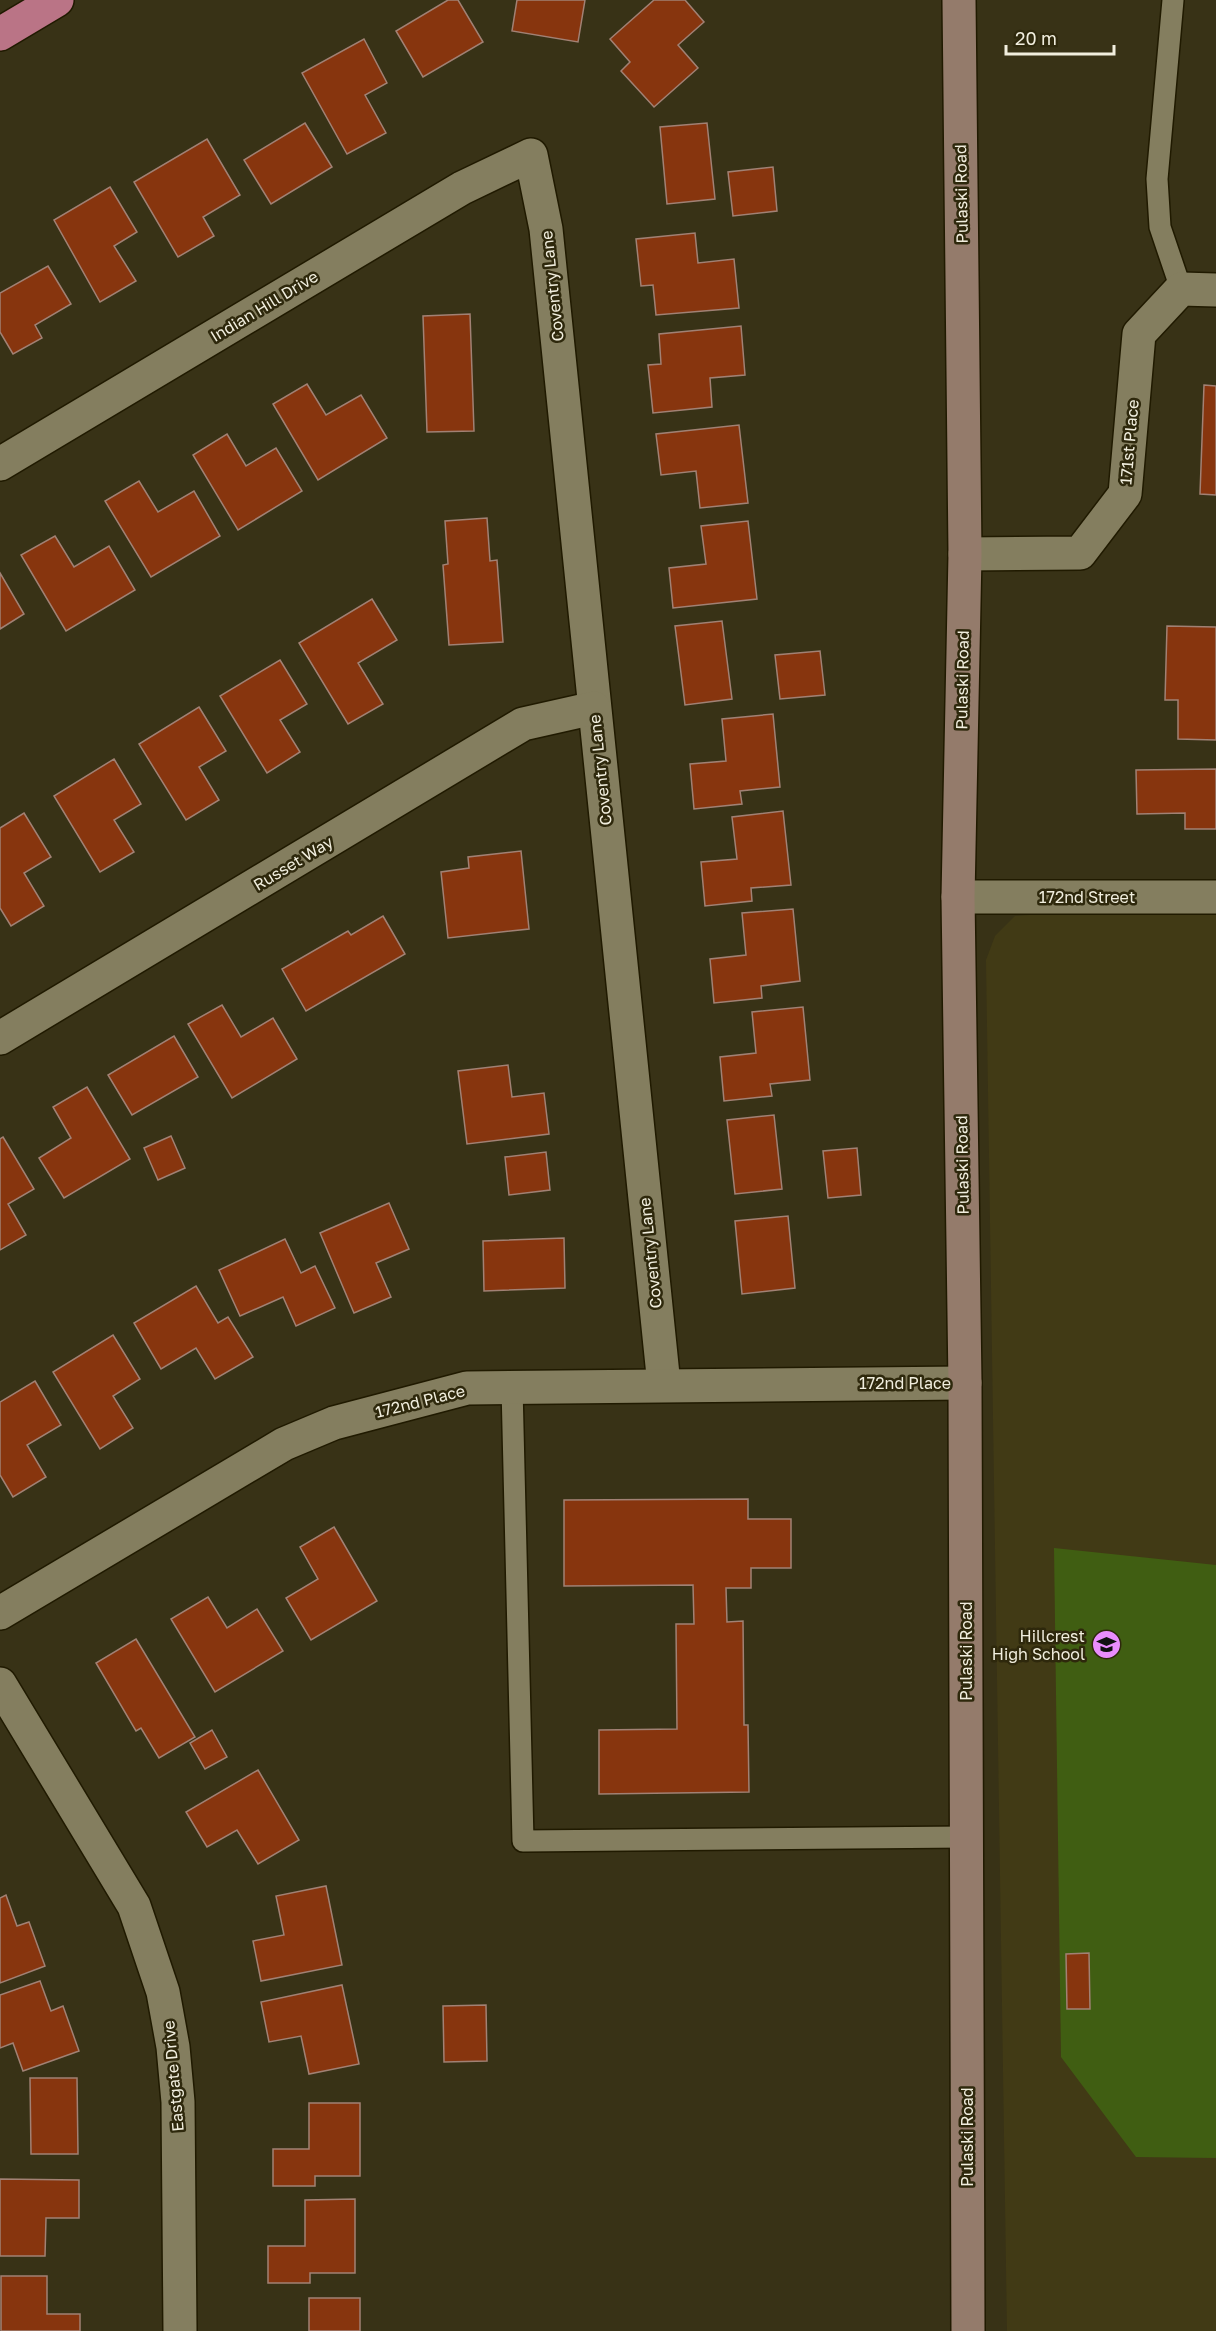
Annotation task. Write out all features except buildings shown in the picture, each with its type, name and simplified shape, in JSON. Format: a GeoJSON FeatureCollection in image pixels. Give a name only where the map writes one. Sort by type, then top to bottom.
{"type":"FeatureCollection","features":[{"type":"Feature","properties":{"kind":"highway"},"geometry":{"type":"LineString","coordinates":[[0,34],[57,0]]}},
{"type":"Feature","properties":{"kind":"main road","name":"Pulaski Road"},"geometry":{"type":"LineString","coordinates":[[959,0],[964,554],[958,897],[964,1383],[968,2331]]}},
{"type":"Feature","properties":{"kind":"street","name":"Indian Hill Drive"},"geometry":{"type":"LineString","coordinates":[[0,464],[462,188],[531,155]]}},
{"type":"Feature","properties":{"kind":"street","name":"Coventry Lane"},"geometry":{"type":"LineString","coordinates":[[531,155],[546,229],[664,1385]]}},
{"type":"Feature","properties":{"kind":"street","name":"171st Place"},"geometry":{"type":"LineString","coordinates":[[964,554],[1080,553],[1125,494],[1139,334],[1181,289]]}},
{"type":"Feature","properties":{"kind":"street"},"geometry":{"type":"LineString","coordinates":[[1181,289],[1216,290]]}},
{"type":"Feature","properties":{"kind":"street","name":"Russet Way"},"geometry":{"type":"LineString","coordinates":[[0,1038],[523,724],[594,708]]}},
{"type":"Feature","properties":{"kind":"street","name":"172nd Street"},"geometry":{"type":"LineString","coordinates":[[958,897],[1216,897]]}},
{"type":"Feature","properties":{"kind":"street","name":"172nd Place"},"geometry":{"type":"LineString","coordinates":[[0,1613],[284,1444],[334,1423],[467,1388],[964,1383]]}},
{"type":"Feature","properties":{"kind":"street","name":"Eastgate Drive"},"geometry":{"type":"LineString","coordinates":[[0,1684],[134,1906],[163,1992],[173,2047],[178,2102],[180,2331]]}},
{"type":"Feature","properties":{"kind":"lane"},"geometry":{"type":"LineString","coordinates":[[1173,0],[1157,179],[1160,228],[1181,289]]}},
{"type":"Feature","properties":{"kind":"lane"},"geometry":{"type":"LineString","coordinates":[[512,1387],[523,1841],[967,1837]]}},
{"type":"Feature","properties":{"kind":"shaded area","name":"Hillcrest High School"},"geometry":{"type":"Polygon","coordinates":[[[1041,914],[1216,915],[1216,2331],[1007,2331],[986,960],[995,936],[1015,916],[1041,914]]]}},
{"type":"Feature","properties":{"kind":"green space"},"geometry":{"type":"Polygon","coordinates":[[[1054,1548],[1216,1565],[1216,2158],[1136,2157],[1061,2057],[1054,1548]]]}},
{"type":"Feature","properties":{"kind":"place","name":"Hillcrest High School"},"geometry":{"type":"Point","coordinates":[1106,1645]}}]}
